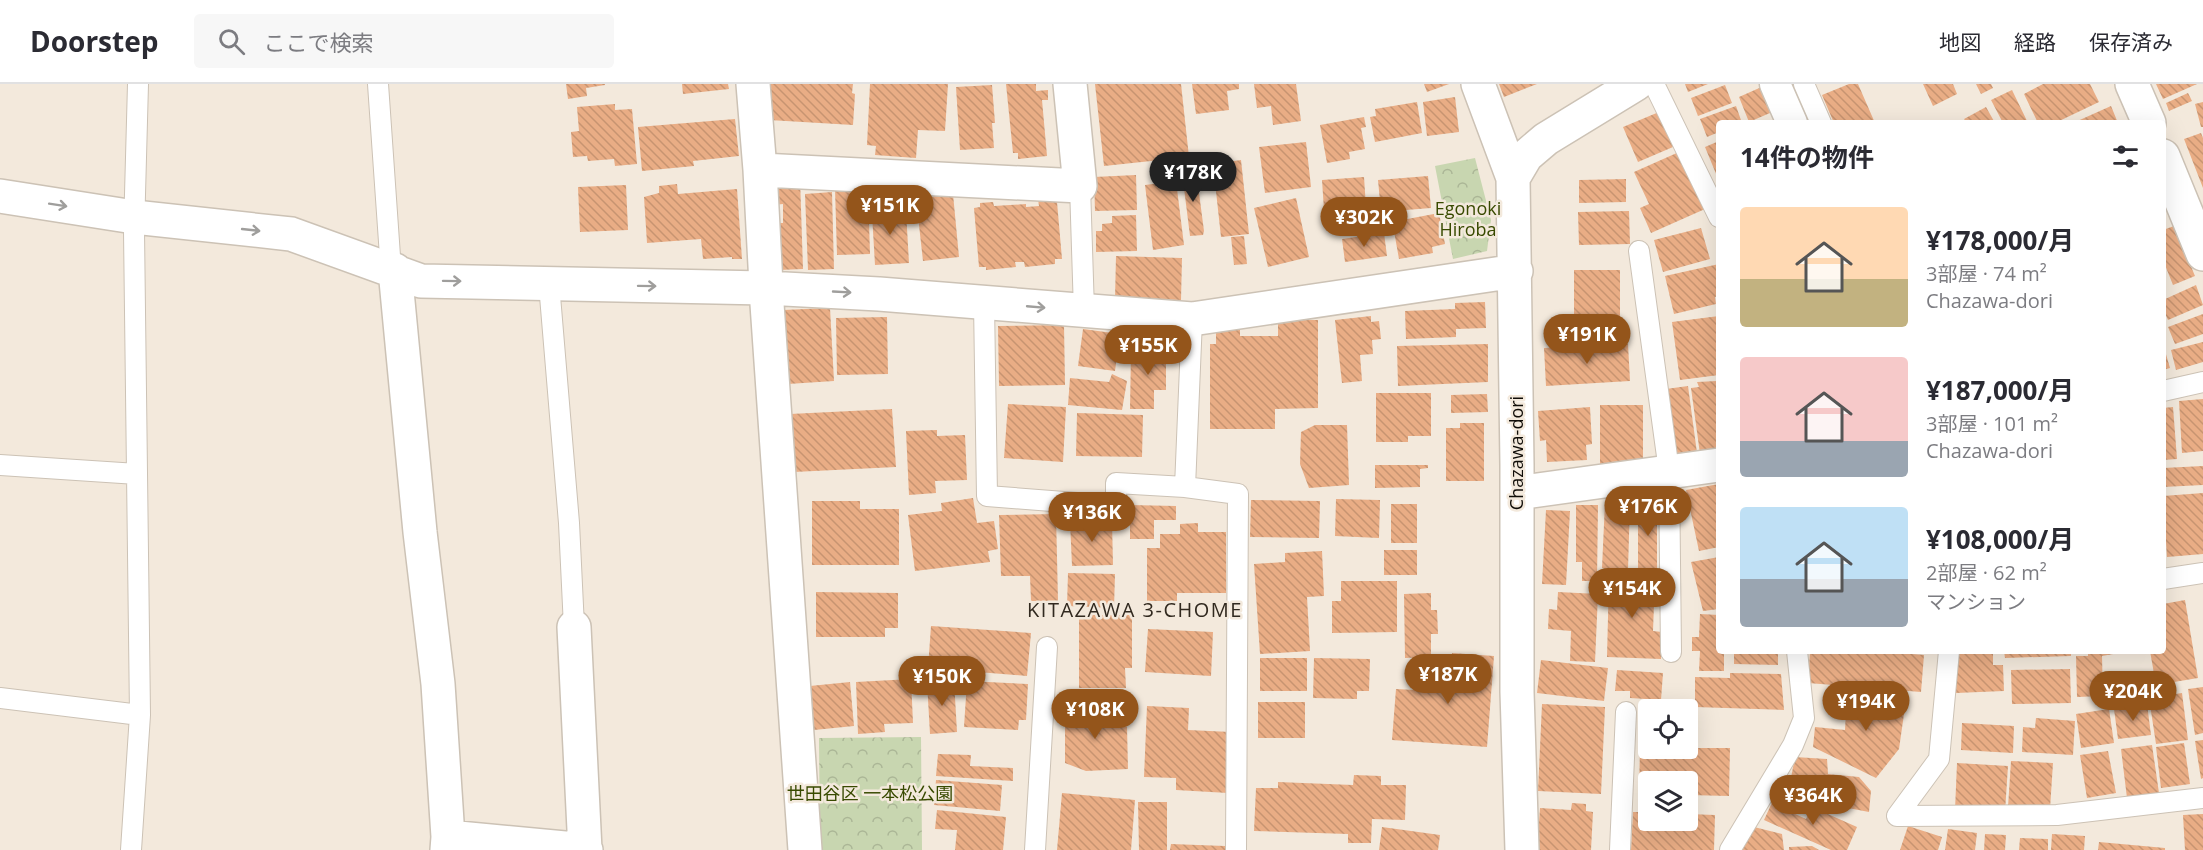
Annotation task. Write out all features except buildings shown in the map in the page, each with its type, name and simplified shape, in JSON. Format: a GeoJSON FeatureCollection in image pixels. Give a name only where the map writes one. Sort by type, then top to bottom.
{"type":"FeatureCollection","features":[{"type":"Feature","properties":{"kind":"street"},"geometry":{"type":"LineString","coordinates":[[753,84],[805,850]]}},
{"type":"Feature","properties":{"kind":"street"},"geometry":{"type":"LineString","coordinates":[[760,170],[1080,186],[1070,84]]}},
{"type":"Feature","properties":{"kind":"street"},"geometry":{"type":"LineString","coordinates":[[1478,84],[1513,178]]}},
{"type":"Feature","properties":{"kind":"street"},"geometry":{"type":"LineString","coordinates":[[1513,178],[1526,156],[1546,139],[1636,84]]}},
{"type":"Feature","properties":{"kind":"street"},"geometry":{"type":"LineString","coordinates":[[1775,84],[1791,120]]}},
{"type":"Feature","properties":{"kind":"street"},"geometry":{"type":"LineString","coordinates":[[2132,84],[2148,120]]}},
{"type":"Feature","properties":{"kind":"street"},"geometry":{"type":"LineString","coordinates":[[2166,163],[2203,254]]}},
{"type":"Feature","properties":{"kind":"street","name":"Chazawa-dori"},"geometry":{"type":"LineString","coordinates":[[1513,178],[1516,271],[1517,692],[1522,850]]}},
{"type":"Feature","properties":{"kind":"street"},"geometry":{"type":"LineString","coordinates":[[0,196],[134,217],[291,234],[421,281],[766,288],[1192,319],[1516,271]]}},
{"type":"Feature","properties":{"kind":"street"},"geometry":{"type":"LineString","coordinates":[[395,270],[420,532],[438,684],[448,843],[585,850],[574,627]]}},
{"type":"Feature","properties":{"kind":"street"},"geometry":{"type":"LineString","coordinates":[[1517,493],[1716,465]]}},
{"type":"Feature","properties":{"kind":"lane"},"geometry":{"type":"LineString","coordinates":[[131,850],[140,715],[134,217],[138,84]]}},
{"type":"Feature","properties":{"kind":"lane"},"geometry":{"type":"LineString","coordinates":[[378,84],[390,256],[395,270]]}},
{"type":"Feature","properties":{"kind":"lane"},"geometry":{"type":"LineString","coordinates":[[1654,84],[1716,211]]}},
{"type":"Feature","properties":{"kind":"lane"},"geometry":{"type":"LineString","coordinates":[[1804,84],[1820,120]]}},
{"type":"Feature","properties":{"kind":"lane"},"geometry":{"type":"LineString","coordinates":[[1080,186],[1084,311]]}},
{"type":"Feature","properties":{"kind":"lane"},"geometry":{"type":"LineString","coordinates":[[1639,251],[1670,471],[1671,652]]}},
{"type":"Feature","properties":{"kind":"lane"},"geometry":{"type":"LineString","coordinates":[[549,284],[569,523],[574,627]]}},
{"type":"Feature","properties":{"kind":"lane"},"geometry":{"type":"LineString","coordinates":[[984,303],[987,496],[1116,506],[1116,483],[1185,487],[1238,494],[1236,850]]}},
{"type":"Feature","properties":{"kind":"lane"},"geometry":{"type":"LineString","coordinates":[[1185,487],[1192,319]]}},
{"type":"Feature","properties":{"kind":"lane"},"geometry":{"type":"LineString","coordinates":[[2166,390],[2203,382]]}},
{"type":"Feature","properties":{"kind":"lane"},"geometry":{"type":"LineString","coordinates":[[0,465],[137,474]]}},
{"type":"Feature","properties":{"kind":"lane"},"geometry":{"type":"LineString","coordinates":[[2166,579],[2203,573]]}},
{"type":"Feature","properties":{"kind":"lane"},"geometry":{"type":"LineString","coordinates":[[1035,850],[1047,647]]}},
{"type":"Feature","properties":{"kind":"lane"},"geometry":{"type":"LineString","coordinates":[[1730,850],[1793,745],[1804,718],[1797,654]]}},
{"type":"Feature","properties":{"kind":"lane"},"geometry":{"type":"LineString","coordinates":[[1949,654],[1939,759],[1897,816],[2057,815],[2203,798]]}},
{"type":"Feature","properties":{"kind":"lane"},"geometry":{"type":"LineString","coordinates":[[0,698],[140,715]]}},
{"type":"Feature","properties":{"kind":"lane"},"geometry":{"type":"LineString","coordinates":[[1620,850],[1626,712]]}},
{"type":"Feature","properties":{"kind":"green space","name":"Egonoki Hiroba"},"geometry":{"type":"Polygon","coordinates":[[[1475,158],[1491,220],[1487,251],[1453,259],[1435,166],[1475,158]]]}},
{"type":"Feature","properties":{"kind":"green space","name":"世田谷区 一本松公園"},"geometry":{"type":"Polygon","coordinates":[[[921,737],[922,850],[820,850],[819,738],[921,737]]]}},
{"type":"Feature","properties":{"kind":"district","name":"KITAZAWA 3-CHOME"},"geometry":{"type":"Point","coordinates":[1135,610]}}]}
